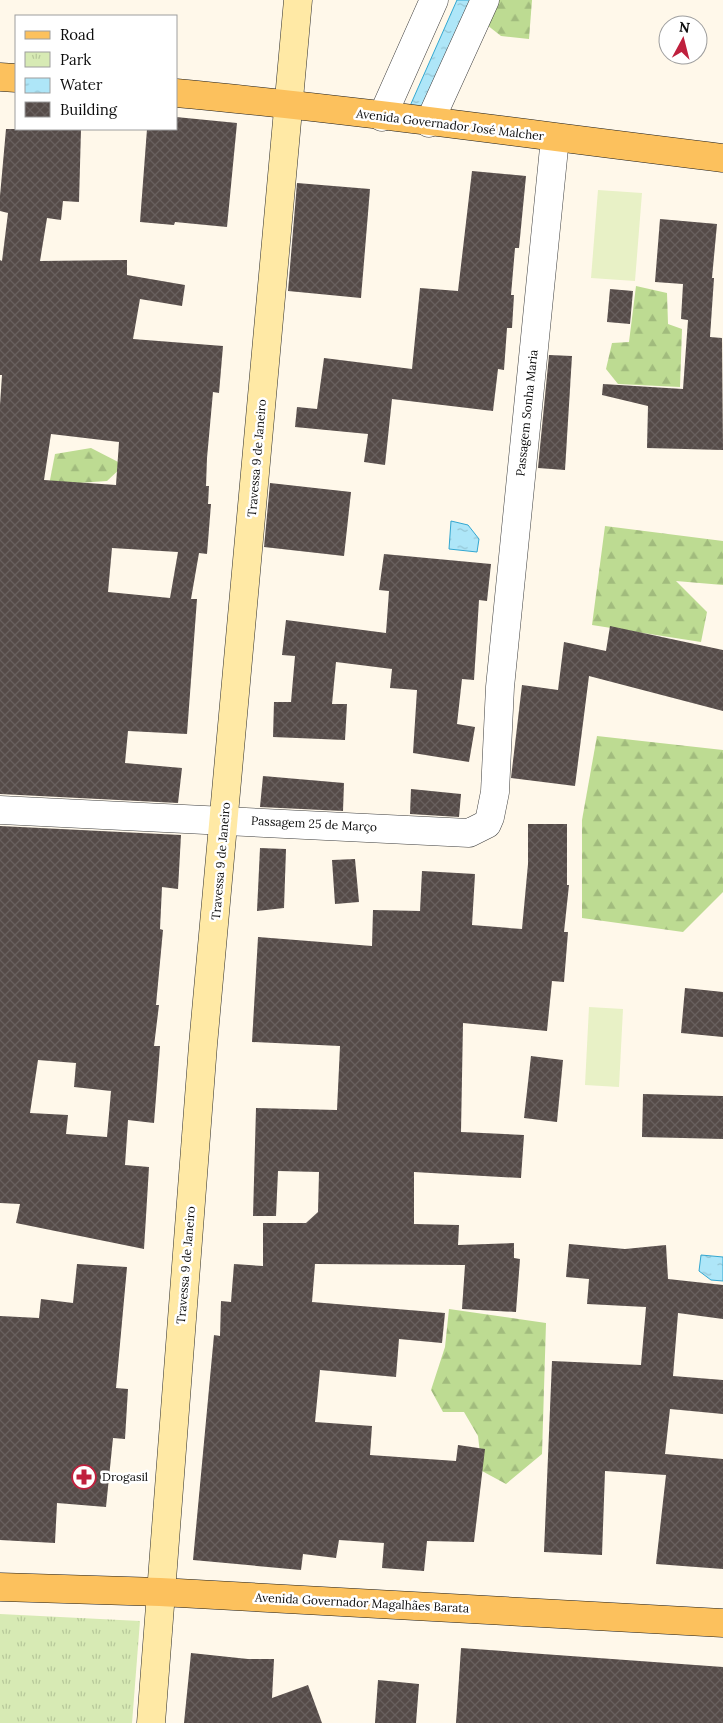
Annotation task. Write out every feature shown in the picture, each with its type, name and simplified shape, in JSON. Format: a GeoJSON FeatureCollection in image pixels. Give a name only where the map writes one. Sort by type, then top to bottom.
{"type":"FeatureCollection","features":[{"type":"Feature","properties":{"kind":"main road","name":"Travessa 9 de Janeiro"},"geometry":{"type":"LineString","coordinates":[[151,1723],[203,1045],[225,820],[298,0]]}},
{"type":"Feature","properties":{"kind":"main road"},"geometry":{"type":"LineString","coordinates":[[0,77],[15,78]]}},
{"type":"Feature","properties":{"kind":"main road","name":"Avenida Governador José Malcher"},"geometry":{"type":"LineString","coordinates":[[178,93],[288,104],[723,158]]}},
{"type":"Feature","properties":{"kind":"main road","name":"Avenida Governador Magalhães Barata"},"geometry":{"type":"LineString","coordinates":[[0,1587],[160,1592],[723,1623]]}},
{"type":"Feature","properties":{"kind":"street"},"geometry":{"type":"LineString","coordinates":[[382,117],[434,0]]}},
{"type":"Feature","properties":{"kind":"street"},"geometry":{"type":"LineString","coordinates":[[429,122],[485,0]]}},
{"type":"Feature","properties":{"kind":"street","name":"Passagem Sonha Maria"},"geometry":{"type":"LineString","coordinates":[[500,687],[555,138]]}},
{"type":"Feature","properties":{"kind":"street","name":"Passagem 25 de Março"},"geometry":{"type":"LineString","coordinates":[[0,810],[464,833],[476,831],[483,828],[490,818],[495,792],[500,687]]}},
{"type":"Feature","properties":{"kind":"green space"},"geometry":{"type":"Polygon","coordinates":[[[495,0],[532,0],[529,39],[501,36],[482,21],[495,0]]]}},
{"type":"Feature","properties":{"kind":"green space"},"geometry":{"type":"Polygon","coordinates":[[[598,190],[642,193],[635,281],[591,278],[598,190]]]}},
{"type":"Feature","properties":{"kind":"green space"},"geometry":{"type":"Polygon","coordinates":[[[636,286],[667,293],[668,324],[682,329],[680,387],[618,384],[606,369],[612,343],[629,342],[636,286]]]}},
{"type":"Feature","properties":{"kind":"green space"},"geometry":{"type":"Polygon","coordinates":[[[91,448],[124,465],[107,481],[49,485],[55,454],[91,448]]]}},
{"type":"Feature","properties":{"kind":"green space"},"geometry":{"type":"Polygon","coordinates":[[[605,526],[723,541],[723,585],[676,581],[707,612],[701,642],[592,625],[605,526]]]}},
{"type":"Feature","properties":{"kind":"green space"},"geometry":{"type":"Polygon","coordinates":[[[597,736],[723,750],[723,892],[683,932],[582,918],[582,820],[597,736]]]}},
{"type":"Feature","properties":{"kind":"green space"},"geometry":{"type":"Polygon","coordinates":[[[589,1007],[623,1009],[619,1087],[585,1085],[589,1007]]]}},
{"type":"Feature","properties":{"kind":"green space"},"geometry":{"type":"Polygon","coordinates":[[[449,1309],[546,1323],[542,1454],[506,1484],[482,1471],[478,1436],[464,1412],[443,1412],[431,1390],[445,1347],[449,1309]]]}},
{"type":"Feature","properties":{"kind":"green space"},"geometry":{"type":"Polygon","coordinates":[[[0,1614],[140,1621],[132,1723],[0,1723],[0,1614]]]}},
{"type":"Feature","properties":{"kind":"water"},"geometry":{"type":"Polygon","coordinates":[[[457,0],[481,0],[429,119],[406,115],[457,0]]]}},
{"type":"Feature","properties":{"kind":"water"},"geometry":{"type":"Polygon","coordinates":[[[451,521],[468,525],[479,539],[477,552],[449,549],[451,521]]]}},
{"type":"Feature","properties":{"kind":"water"},"geometry":{"type":"Polygon","coordinates":[[[701,1255],[723,1257],[723,1281],[711,1280],[699,1271],[701,1255]]]}},
{"type":"Feature","properties":{"kind":"building"},"geometry":{"type":"Polygon","coordinates":[[[178,117],[237,123],[227,227],[175,222],[174,225],[140,222],[147,130],[178,130],[178,117]]]}},
{"type":"Feature","properties":{"kind":"building"},"geometry":{"type":"Polygon","coordinates":[[[6,129],[81,130],[79,202],[63,201],[61,220],[47,218],[40,261],[127,260],[127,275],[185,285],[182,306],[140,299],[133,339],[223,346],[219,393],[213,392],[207,458],[206,486],[209,486],[208,504],[211,504],[207,554],[199,553],[191,599],[197,599],[187,734],[128,731],[125,763],[182,768],[178,803],[0,794],[0,405],[2,375],[0,375],[0,260],[2,261],[8,213],[0,211],[6,129]],[[51,434],[44,480],[116,485],[119,442],[51,434]],[[112,548],[108,592],[170,598],[178,552],[112,548]]]}},
{"type":"Feature","properties":{"kind":"building"},"geometry":{"type":"Polygon","coordinates":[[[472,171],[526,176],[519,248],[515,248],[511,295],[514,295],[512,328],[507,328],[504,370],[498,369],[493,411],[392,399],[385,465],[364,462],[368,434],[295,427],[297,407],[317,409],[324,358],[412,369],[420,288],[458,291],[472,171]]]}},
{"type":"Feature","properties":{"kind":"building"},"geometry":{"type":"Polygon","coordinates":[[[297,183],[370,189],[361,298],[288,291],[297,183]]]}},
{"type":"Feature","properties":{"kind":"building"},"geometry":{"type":"Polygon","coordinates":[[[660,219],[717,224],[712,278],[714,278],[710,337],[722,338],[723,450],[647,448],[648,406],[602,395],[603,384],[683,389],[688,320],[681,319],[683,284],[655,282],[660,219]]]}},
{"type":"Feature","properties":{"kind":"building"},"geometry":{"type":"Polygon","coordinates":[[[610,289],[633,291],[630,324],[607,322],[610,289]]]}},
{"type":"Feature","properties":{"kind":"building"},"geometry":{"type":"Polygon","coordinates":[[[549,355],[572,356],[565,470],[538,468],[549,355]]]}},
{"type":"Feature","properties":{"kind":"building"},"geometry":{"type":"Polygon","coordinates":[[[270,483],[351,492],[344,556],[264,547],[270,483]]]}},
{"type":"Feature","properties":{"kind":"building"},"geometry":{"type":"Polygon","coordinates":[[[384,554],[491,564],[487,601],[479,600],[474,680],[462,679],[457,724],[475,727],[469,762],[413,753],[417,690],[390,688],[392,669],[336,662],[332,704],[347,704],[345,740],[273,737],[274,702],[291,702],[295,656],[282,655],[286,620],[386,633],[389,591],[379,590],[384,554]]]}},
{"type":"Feature","properties":{"kind":"building"},"geometry":{"type":"Polygon","coordinates":[[[610,626],[723,650],[723,711],[589,676],[575,786],[511,778],[522,685],[558,690],[564,642],[606,651],[610,626]]]}},
{"type":"Feature","properties":{"kind":"building"},"geometry":{"type":"Polygon","coordinates":[[[263,776],[344,783],[343,811],[260,807],[263,776]]]}},
{"type":"Feature","properties":{"kind":"building"},"geometry":{"type":"Polygon","coordinates":[[[411,789],[461,794],[459,817],[410,814],[411,789]]]}},
{"type":"Feature","properties":{"kind":"building"},"geometry":{"type":"Polygon","coordinates":[[[528,824],[567,824],[567,885],[569,885],[564,932],[568,932],[564,982],[552,981],[547,1031],[463,1023],[461,1132],[524,1135],[521,1178],[414,1172],[414,1224],[459,1225],[458,1245],[514,1243],[514,1258],[520,1259],[516,1312],[462,1309],[465,1265],[315,1264],[312,1302],[445,1313],[442,1343],[399,1339],[396,1377],[320,1370],[315,1422],[372,1426],[370,1455],[456,1461],[458,1445],[485,1449],[474,1542],[427,1541],[424,1571],[382,1568],[384,1543],[339,1540],[336,1558],[303,1554],[301,1570],[193,1560],[214,1335],[220,1336],[221,1301],[231,1302],[234,1264],[263,1266],[263,1223],[306,1223],[318,1212],[319,1172],[278,1171],[276,1216],[253,1216],[256,1108],[337,1110],[340,1046],[252,1042],[258,937],[372,946],[373,910],[420,911],[422,871],[475,874],[472,925],[522,929],[528,864],[528,824]]]}},
{"type":"Feature","properties":{"kind":"building"},"geometry":{"type":"Polygon","coordinates":[[[0,826],[181,835],[178,889],[162,887],[160,929],[163,930],[156,1005],[159,1005],[154,1046],[160,1046],[154,1123],[128,1120],[125,1165],[149,1167],[144,1249],[16,1223],[20,1204],[0,1203],[0,826]],[[38,1060],[30,1113],[68,1115],[66,1134],[107,1137],[111,1091],[74,1087],[76,1063],[38,1060]]]}},
{"type":"Feature","properties":{"kind":"building"},"geometry":{"type":"Polygon","coordinates":[[[260,848],[286,849],[284,908],[257,911],[260,848]]]}},
{"type":"Feature","properties":{"kind":"building"},"geometry":{"type":"Polygon","coordinates":[[[355,859],[359,902],[335,904],[332,860],[355,859]]]}},
{"type":"Feature","properties":{"kind":"building"},"geometry":{"type":"Polygon","coordinates":[[[685,988],[723,992],[723,1037],[681,1033],[685,988]]]}},
{"type":"Feature","properties":{"kind":"building"},"geometry":{"type":"Polygon","coordinates":[[[531,1056],[563,1060],[557,1122],[524,1118],[531,1056]]]}},
{"type":"Feature","properties":{"kind":"building"},"geometry":{"type":"Polygon","coordinates":[[[643,1094],[723,1096],[723,1139],[642,1137],[643,1094]]]}},
{"type":"Feature","properties":{"kind":"building"},"geometry":{"type":"Polygon","coordinates":[[[569,1244],[625,1249],[666,1245],[668,1279],[723,1285],[723,1319],[678,1313],[673,1376],[723,1380],[723,1414],[670,1409],[665,1454],[723,1459],[723,1569],[656,1564],[666,1475],[605,1471],[602,1555],[544,1552],[552,1361],[641,1365],[646,1307],[587,1304],[589,1279],[566,1277],[569,1244]]]}},
{"type":"Feature","properties":{"kind":"building"},"geometry":{"type":"Polygon","coordinates":[[[77,1264],[127,1267],[116,1388],[128,1389],[125,1439],[113,1438],[106,1507],[57,1503],[55,1543],[0,1540],[0,1316],[39,1318],[41,1299],[73,1303],[77,1264]]]}},
{"type":"Feature","properties":{"kind":"building"},"geometry":{"type":"Polygon","coordinates":[[[461,1648],[723,1667],[723,1723],[456,1723],[461,1648]]]}},
{"type":"Feature","properties":{"kind":"building"},"geometry":{"type":"Polygon","coordinates":[[[191,1653],[248,1659],[274,1659],[272,1698],[308,1685],[322,1723],[184,1723],[191,1653]]]}},
{"type":"Feature","properties":{"kind":"building"},"geometry":{"type":"Polygon","coordinates":[[[378,1680],[419,1684],[416,1723],[375,1723],[378,1680]]]}},
{"type":"Feature","properties":{"kind":"place","name":"Drogasil"},"geometry":{"type":"Point","coordinates":[84,1477]}}]}
